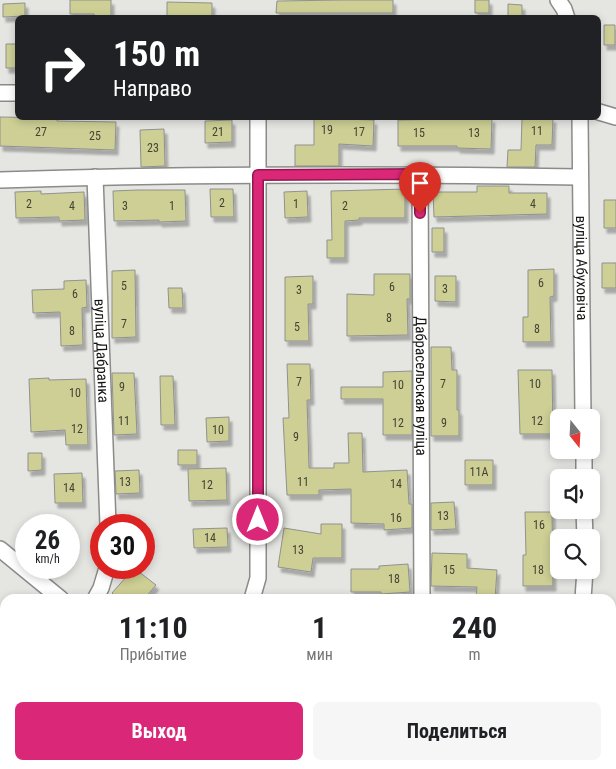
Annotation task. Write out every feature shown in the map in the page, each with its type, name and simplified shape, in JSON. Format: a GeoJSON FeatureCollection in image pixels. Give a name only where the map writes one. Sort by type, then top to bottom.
{"type":"FeatureCollection","features":[{"type":"Feature","properties":{"kind":"street"},"geometry":{"type":"LineString","coordinates":[[558,0],[566,15]]}},
{"type":"Feature","properties":{"kind":"street"},"geometry":{"type":"LineString","coordinates":[[0,93],[15,93]]}},
{"type":"Feature","properties":{"kind":"street"},"geometry":{"type":"LineString","coordinates":[[601,113],[616,117]]}},
{"type":"Feature","properties":{"kind":"street"},"geometry":{"type":"LineString","coordinates":[[253,594],[258,578],[258,120]]}},
{"type":"Feature","properties":{"kind":"street","name":"вуліца Абуховіча"},"geometry":{"type":"LineString","coordinates":[[580,120],[583,409]]}},
{"type":"Feature","properties":{"kind":"street"},"geometry":{"type":"LineString","coordinates":[[0,180],[95,177],[420,174],[580,177]]}},
{"type":"Feature","properties":{"kind":"street","name":"Дабрасельская вуліца"},"geometry":{"type":"LineString","coordinates":[[420,174],[422,594]]}},
{"type":"Feature","properties":{"kind":"street","name":"вуліца Дабранка"},"geometry":{"type":"LineString","coordinates":[[95,177],[108,514]]}},
{"type":"Feature","properties":{"kind":"street"},"geometry":{"type":"LineString","coordinates":[[0,549],[55,594]]}},
{"type":"Feature","properties":{"kind":"street"},"geometry":{"type":"LineString","coordinates":[[98,594],[104,579]]}},
{"type":"Feature","properties":{"kind":"street"},"geometry":{"type":"LineString","coordinates":[[583,594],[584,579]]}},
{"type":"Feature","properties":{"kind":"building"},"geometry":{"type":"Polygon","coordinates":[[[70,0],[111,0],[111,15],[70,14],[70,0]]]}},
{"type":"Feature","properties":{"kind":"building"},"geometry":{"type":"Polygon","coordinates":[[[393,0],[393,13],[276,13],[277,1],[393,0]]]}},
{"type":"Feature","properties":{"kind":"building"},"geometry":{"type":"Polygon","coordinates":[[[475,0],[489,0],[489,13],[475,13],[475,0]]]}},
{"type":"Feature","properties":{"kind":"building"},"geometry":{"type":"Polygon","coordinates":[[[167,2],[212,3],[212,15],[167,15],[167,2]]]}},
{"type":"Feature","properties":{"kind":"building"},"geometry":{"type":"Polygon","coordinates":[[[25,3],[25,15],[3,17],[3,4],[25,3]]]}},
{"type":"Feature","properties":{"kind":"building"},"geometry":{"type":"Polygon","coordinates":[[[508,4],[522,5],[522,15],[508,15],[508,4]]]}},
{"type":"Feature","properties":{"kind":"building"},"geometry":{"type":"Polygon","coordinates":[[[604,25],[615,25],[615,45],[604,45],[604,25]]]}},
{"type":"Feature","properties":{"kind":"building"},"geometry":{"type":"Polygon","coordinates":[[[6,44],[15,44],[15,68],[6,68],[6,44]]]}},
{"type":"Feature","properties":{"kind":"building"},"geometry":{"type":"Polygon","coordinates":[[[0,117],[15,117],[15,120],[116,122],[115,150],[0,146],[0,117]]]}},
{"type":"Feature","properties":{"kind":"building"},"geometry":{"type":"Polygon","coordinates":[[[232,120],[232,142],[205,143],[205,121],[232,120]]]}},
{"type":"Feature","properties":{"kind":"building"},"geometry":{"type":"Polygon","coordinates":[[[314,120],[374,120],[373,146],[339,144],[339,166],[295,166],[295,145],[314,145],[314,120]]]}},
{"type":"Feature","properties":{"kind":"building"},"geometry":{"type":"Polygon","coordinates":[[[398,120],[492,120],[491,149],[457,148],[457,146],[398,146],[398,120]]]}},
{"type":"Feature","properties":{"kind":"building"},"geometry":{"type":"Polygon","coordinates":[[[522,120],[553,120],[552,145],[536,145],[535,167],[507,167],[508,150],[521,150],[522,120]]]}},
{"type":"Feature","properties":{"kind":"building"},"geometry":{"type":"Polygon","coordinates":[[[164,129],[165,166],[141,167],[140,130],[164,129]]]}},
{"type":"Feature","properties":{"kind":"building"},"geometry":{"type":"Polygon","coordinates":[[[477,186],[509,186],[509,193],[547,193],[547,214],[434,217],[433,192],[477,192],[477,186]]]}},
{"type":"Feature","properties":{"kind":"building"},"geometry":{"type":"Polygon","coordinates":[[[210,189],[233,189],[234,217],[211,217],[210,189]]]}},
{"type":"Feature","properties":{"kind":"building"},"geometry":{"type":"Polygon","coordinates":[[[405,189],[405,218],[359,218],[359,220],[345,221],[345,258],[327,258],[327,240],[332,240],[331,191],[405,189]]]}},
{"type":"Feature","properties":{"kind":"building"},"geometry":{"type":"Polygon","coordinates":[[[185,190],[186,221],[114,221],[113,191],[185,190]]]}},
{"type":"Feature","properties":{"kind":"building"},"geometry":{"type":"Polygon","coordinates":[[[41,191],[41,194],[84,192],[85,220],[59,221],[59,217],[16,218],[15,192],[41,191]]]}},
{"type":"Feature","properties":{"kind":"building"},"geometry":{"type":"Polygon","coordinates":[[[307,191],[308,217],[285,218],[284,192],[307,191]]]}},
{"type":"Feature","properties":{"kind":"building"},"geometry":{"type":"Polygon","coordinates":[[[604,200],[616,200],[616,228],[604,228],[604,200]]]}},
{"type":"Feature","properties":{"kind":"building"},"geometry":{"type":"Polygon","coordinates":[[[432,228],[444,228],[444,252],[432,252],[432,228]]]}},
{"type":"Feature","properties":{"kind":"building"},"geometry":{"type":"Polygon","coordinates":[[[602,263],[616,263],[616,288],[602,288],[602,263]]]}},
{"type":"Feature","properties":{"kind":"building"},"geometry":{"type":"Polygon","coordinates":[[[554,269],[554,296],[550,297],[551,342],[523,342],[523,317],[528,317],[528,270],[554,269]]]}},
{"type":"Feature","properties":{"kind":"building"},"geometry":{"type":"Polygon","coordinates":[[[135,270],[136,337],[112,338],[112,271],[135,270]]]}},
{"type":"Feature","properties":{"kind":"building"},"geometry":{"type":"Polygon","coordinates":[[[374,274],[410,274],[410,299],[407,299],[408,335],[347,336],[347,294],[374,295],[374,274]]]}},
{"type":"Feature","properties":{"kind":"building"},"geometry":{"type":"Polygon","coordinates":[[[313,276],[313,304],[308,304],[309,341],[285,341],[285,277],[313,276]]]}},
{"type":"Feature","properties":{"kind":"building"},"geometry":{"type":"Polygon","coordinates":[[[435,276],[456,276],[456,302],[435,301],[435,276]]]}},
{"type":"Feature","properties":{"kind":"building"},"geometry":{"type":"Polygon","coordinates":[[[86,280],[87,307],[82,308],[83,345],[61,346],[60,312],[33,313],[32,290],[64,289],[64,281],[86,280]]]}},
{"type":"Feature","properties":{"kind":"building"},"geometry":{"type":"Polygon","coordinates":[[[168,288],[182,288],[183,308],[169,308],[168,288]]]}},
{"type":"Feature","properties":{"kind":"building"},"geometry":{"type":"Polygon","coordinates":[[[431,347],[451,347],[452,370],[457,370],[459,436],[431,436],[431,347]]]}},
{"type":"Feature","properties":{"kind":"building"},"geometry":{"type":"Polygon","coordinates":[[[287,364],[310,364],[311,400],[307,400],[309,468],[334,468],[334,463],[349,463],[348,433],[362,433],[363,472],[407,470],[409,504],[412,504],[412,528],[384,530],[384,524],[351,523],[351,489],[319,490],[319,495],[287,495],[283,418],[289,418],[287,364]]]}},
{"type":"Feature","properties":{"kind":"building"},"geometry":{"type":"Polygon","coordinates":[[[518,370],[552,370],[553,409],[550,409],[550,434],[520,434],[518,370]]]}},
{"type":"Feature","properties":{"kind":"building"},"geometry":{"type":"Polygon","coordinates":[[[412,371],[412,435],[383,435],[383,399],[341,399],[341,387],[383,387],[383,372],[412,371]]]}},
{"type":"Feature","properties":{"kind":"building"},"geometry":{"type":"Polygon","coordinates":[[[112,373],[134,373],[137,434],[114,435],[112,373]]]}},
{"type":"Feature","properties":{"kind":"building"},"geometry":{"type":"Polygon","coordinates":[[[160,376],[173,376],[175,425],[161,425],[160,376]]]}},
{"type":"Feature","properties":{"kind":"building"},"geometry":{"type":"Polygon","coordinates":[[[49,378],[49,380],[86,379],[88,445],[66,445],[65,430],[31,432],[29,379],[49,378]]]}},
{"type":"Feature","properties":{"kind":"building"},"geometry":{"type":"Polygon","coordinates":[[[229,417],[229,441],[207,442],[206,418],[229,417]]]}},
{"type":"Feature","properties":{"kind":"building"},"geometry":{"type":"Polygon","coordinates":[[[178,450],[197,450],[197,465],[178,465],[178,450]]]}},
{"type":"Feature","properties":{"kind":"building"},"geometry":{"type":"Polygon","coordinates":[[[28,453],[42,453],[42,470],[28,471],[28,453]]]}},
{"type":"Feature","properties":{"kind":"building"},"geometry":{"type":"Polygon","coordinates":[[[465,460],[493,460],[493,485],[465,485],[465,460]]]}},
{"type":"Feature","properties":{"kind":"building"},"geometry":{"type":"Polygon","coordinates":[[[226,468],[227,500],[189,501],[188,469],[226,468]]]}},
{"type":"Feature","properties":{"kind":"building"},"geometry":{"type":"Polygon","coordinates":[[[139,470],[140,493],[116,494],[115,471],[139,470]]]}},
{"type":"Feature","properties":{"kind":"building"},"geometry":{"type":"Polygon","coordinates":[[[82,473],[83,503],[55,503],[54,474],[82,473]]]}},
{"type":"Feature","properties":{"kind":"building"},"geometry":{"type":"Polygon","coordinates":[[[454,502],[456,529],[431,530],[431,503],[454,502]]]}},
{"type":"Feature","properties":{"kind":"building"},"geometry":{"type":"Polygon","coordinates":[[[525,512],[550,512],[552,529],[550,529],[550,579],[553,579],[553,586],[523,586],[523,555],[526,555],[525,512]]]}},
{"type":"Feature","properties":{"kind":"building"},"geometry":{"type":"Polygon","coordinates":[[[321,524],[342,524],[342,558],[313,558],[311,572],[278,567],[284,528],[321,534],[321,524]]]}},
{"type":"Feature","properties":{"kind":"building"},"geometry":{"type":"Polygon","coordinates":[[[227,528],[228,547],[194,548],[193,529],[227,528]]]}},
{"type":"Feature","properties":{"kind":"building"},"geometry":{"type":"Polygon","coordinates":[[[432,553],[467,554],[467,568],[497,570],[495,594],[476,594],[477,587],[431,586],[432,553]]]}},
{"type":"Feature","properties":{"kind":"building"},"geometry":{"type":"Polygon","coordinates":[[[408,564],[410,592],[381,594],[381,592],[351,592],[351,569],[379,569],[379,566],[408,564]]]}},
{"type":"Feature","properties":{"kind":"building"},"geometry":{"type":"Polygon","coordinates":[[[124,579],[148,579],[156,585],[148,594],[112,593],[124,579]]]}},
{"type":"Feature","properties":{"kind":"route"},"geometry":{"type":"LineString","coordinates":[[258,520],[258,175],[420,174],[420,213]]}}]}
